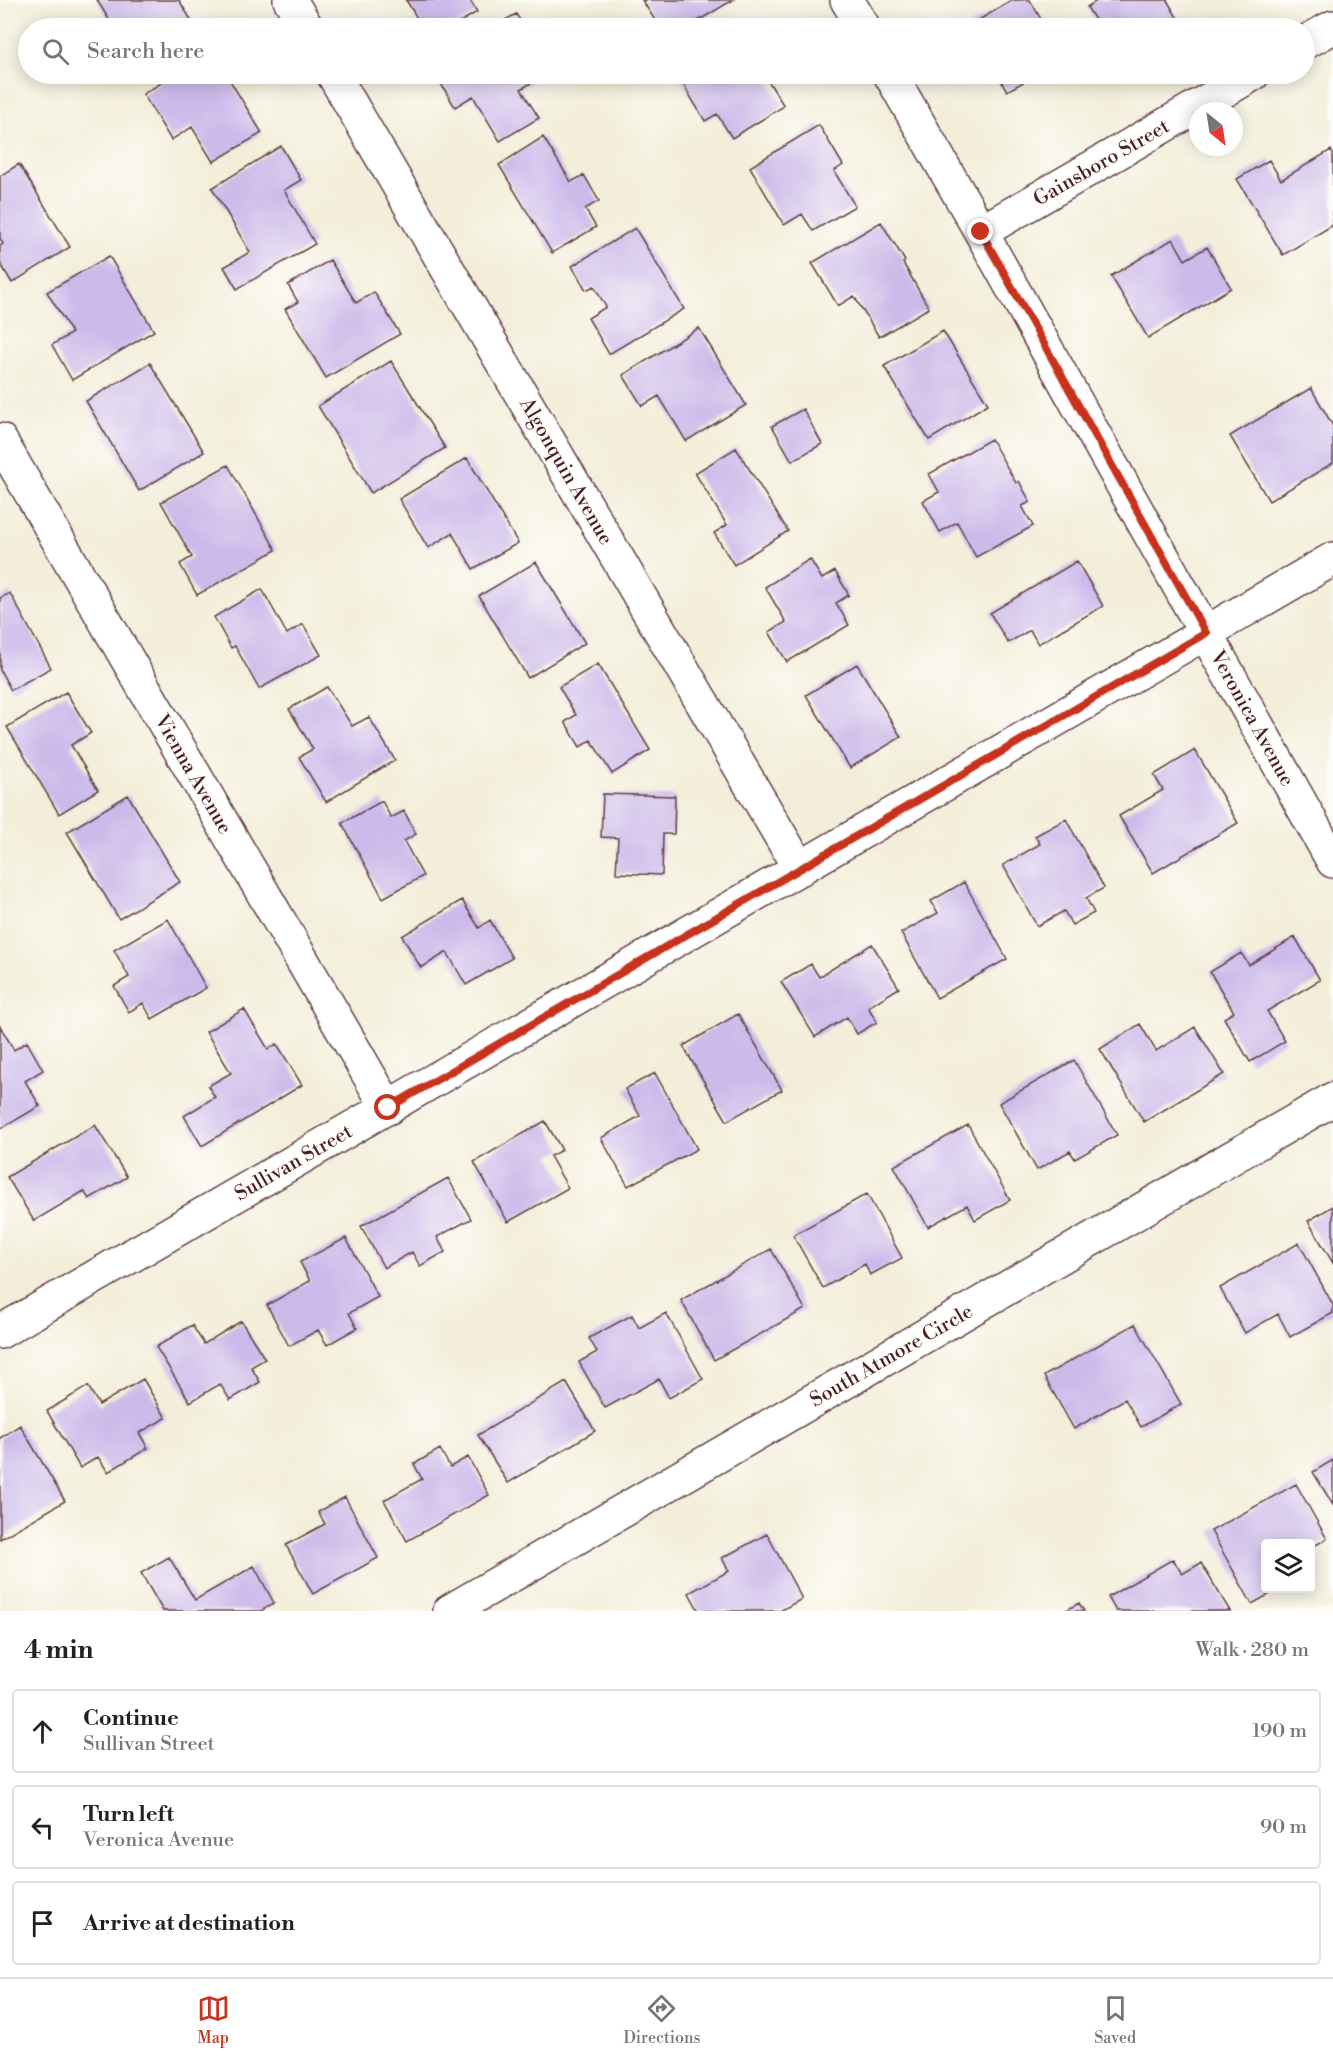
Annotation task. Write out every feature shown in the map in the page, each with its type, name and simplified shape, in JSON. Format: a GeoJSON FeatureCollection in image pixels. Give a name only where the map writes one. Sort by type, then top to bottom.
{"type":"FeatureCollection","features":[{"type":"Feature","properties":{"kind":"street"},"geometry":{"type":"LineString","coordinates":[[290,0],[301,18]]}},
{"type":"Feature","properties":{"kind":"street"},"geometry":{"type":"LineString","coordinates":[[847,0],[858,18]]}},
{"type":"Feature","properties":{"kind":"street"},"geometry":{"type":"LineString","coordinates":[[1315,37],[1333,27]]}},
{"type":"Feature","properties":{"kind":"street","name":"Algonquin Avenue"},"geometry":{"type":"LineString","coordinates":[[339,84],[800,868]]}},
{"type":"Feature","properties":{"kind":"street","name":"Veronica Avenue"},"geometry":{"type":"LineString","coordinates":[[896,84],[1333,861]]}},
{"type":"Feature","properties":{"kind":"street","name":"Gainsboro Street"},"geometry":{"type":"LineString","coordinates":[[981,232],[1236,84]]}},
{"type":"Feature","properties":{"kind":"street","name":"Vienna Avenue"},"geometry":{"type":"LineString","coordinates":[[0,440],[388,1108]]}},
{"type":"Feature","properties":{"kind":"street","name":"Sullivan Street"},"geometry":{"type":"LineString","coordinates":[[0,1332],[1333,559]]}},
{"type":"Feature","properties":{"kind":"street","name":"South Atmore Circle"},"geometry":{"type":"LineString","coordinates":[[450,1611],[1333,1099]]}},
{"type":"Feature","properties":{"kind":"building"},"geometry":{"type":"Polygon","coordinates":[[[97,0],[179,0],[190,18],[108,18],[97,0]]]}},
{"type":"Feature","properties":{"kind":"building"},"geometry":{"type":"Polygon","coordinates":[[[406,0],[470,0],[477,12],[467,18],[417,18],[406,0]]]}},
{"type":"Feature","properties":{"kind":"building"},"geometry":{"type":"Polygon","coordinates":[[[642,0],[733,0],[703,18],[654,18],[642,0]]]}},
{"type":"Feature","properties":{"kind":"building"},"geometry":{"type":"Polygon","coordinates":[[[1013,0],[1030,0],[1040,18],[982,18],[1013,0]]]}},
{"type":"Feature","properties":{"kind":"building"},"geometry":{"type":"Polygon","coordinates":[[[1098,0],[1167,0],[1177,18],[1094,18],[1087,7],[1098,0]]]}},
{"type":"Feature","properties":{"kind":"building"},"geometry":{"type":"Polygon","coordinates":[[[160,84],[232,84],[262,133],[213,162],[192,127],[171,140],[143,94],[160,84]]]}},
{"type":"Feature","properties":{"kind":"building"},"geometry":{"type":"Polygon","coordinates":[[[441,84],[529,84],[521,89],[539,118],[500,141],[473,96],[455,107],[441,84]]]}},
{"type":"Feature","properties":{"kind":"building"},"geometry":{"type":"Polygon","coordinates":[[[683,84],[770,84],[784,106],[732,138],[717,114],[705,121],[683,84]]]}},
{"type":"Feature","properties":{"kind":"building"},"geometry":{"type":"Polygon","coordinates":[[[1003,84],[1020,84],[1007,91],[1003,84]]]}},
{"type":"Feature","properties":{"kind":"building"},"geometry":{"type":"Polygon","coordinates":[[[819,125],[843,165],[834,171],[855,206],[813,231],[802,214],[784,225],[750,167],[819,125]]]}},
{"type":"Feature","properties":{"kind":"building"},"geometry":{"type":"Polygon","coordinates":[[[543,137],[571,182],[584,175],[599,201],[585,209],[596,227],[552,253],[499,165],[543,137]]]}},
{"type":"Feature","properties":{"kind":"building"},"geometry":{"type":"Polygon","coordinates":[[[281,146],[301,180],[284,190],[315,244],[237,289],[224,267],[250,252],[212,188],[281,146]]]}},
{"type":"Feature","properties":{"kind":"building"},"geometry":{"type":"Polygon","coordinates":[[[1331,150],[1333,154],[1333,225],[1283,255],[1237,179],[1269,160],[1281,180],[1331,150]]]}},
{"type":"Feature","properties":{"kind":"building"},"geometry":{"type":"Polygon","coordinates":[[[19,164],[70,247],[12,283],[0,263],[0,246],[3,244],[0,238],[0,176],[19,164]]]}},
{"type":"Feature","properties":{"kind":"building"},"geometry":{"type":"Polygon","coordinates":[[[881,222],[905,261],[903,263],[929,308],[879,337],[854,296],[838,306],[812,263],[881,222]]]}},
{"type":"Feature","properties":{"kind":"building"},"geometry":{"type":"Polygon","coordinates":[[[635,228],[684,309],[609,354],[588,318],[606,307],[594,286],[586,290],[572,266],[635,228]]]}},
{"type":"Feature","properties":{"kind":"building"},"geometry":{"type":"Polygon","coordinates":[[[1173,239],[1185,260],[1207,247],[1231,288],[1148,338],[1111,276],[1173,239]]]}},
{"type":"Feature","properties":{"kind":"building"},"geometry":{"type":"Polygon","coordinates":[[[109,256],[154,331],[72,380],[52,345],[72,333],[47,292],[109,256]]]}},
{"type":"Feature","properties":{"kind":"building"},"geometry":{"type":"Polygon","coordinates":[[[330,260],[356,303],[374,292],[400,334],[326,378],[285,309],[298,302],[288,285],[330,260]]]}},
{"type":"Feature","properties":{"kind":"building"},"geometry":{"type":"Polygon","coordinates":[[[699,328],[746,405],[686,441],[659,396],[642,406],[623,375],[699,328]]]}},
{"type":"Feature","properties":{"kind":"building"},"geometry":{"type":"Polygon","coordinates":[[[943,331],[988,404],[929,440],[884,366],[943,331]]]}},
{"type":"Feature","properties":{"kind":"building"},"geometry":{"type":"Polygon","coordinates":[[[391,361],[445,448],[371,493],[318,406],[391,361]]]}},
{"type":"Feature","properties":{"kind":"building"},"geometry":{"type":"Polygon","coordinates":[[[150,363],[204,452],[139,491],[86,401],[150,363]]]}},
{"type":"Feature","properties":{"kind":"building"},"geometry":{"type":"Polygon","coordinates":[[[1311,388],[1333,426],[1333,463],[1269,501],[1230,436],[1311,388]]]}},
{"type":"Feature","properties":{"kind":"building"},"geometry":{"type":"Polygon","coordinates":[[[803,409],[822,444],[792,461],[772,426],[803,409]]]}},
{"type":"Feature","properties":{"kind":"building"},"geometry":{"type":"Polygon","coordinates":[[[991,439],[1016,483],[1019,481],[1030,502],[1022,506],[1033,526],[976,557],[957,522],[940,532],[923,501],[939,492],[929,474],[991,439]]]}},
{"type":"Feature","properties":{"kind":"building"},"geometry":{"type":"Polygon","coordinates":[[[736,448],[788,531],[734,565],[714,533],[727,525],[695,473],[736,448]]]}},
{"type":"Feature","properties":{"kind":"building"},"geometry":{"type":"Polygon","coordinates":[[[467,458],[518,543],[473,569],[452,533],[428,548],[399,499],[467,458]]]}},
{"type":"Feature","properties":{"kind":"building"},"geometry":{"type":"Polygon","coordinates":[[[228,465],[276,550],[197,595],[180,564],[192,557],[161,502],[228,465]]]}},
{"type":"Feature","properties":{"kind":"building"},"geometry":{"type":"Polygon","coordinates":[[[810,559],[822,579],[835,571],[849,595],[836,603],[849,625],[787,662],[769,632],[786,622],[765,587],[810,559]]]}},
{"type":"Feature","properties":{"kind":"building"},"geometry":{"type":"Polygon","coordinates":[[[1077,561],[1103,606],[1038,644],[1030,630],[1008,643],[990,613],[1077,561]]]}},
{"type":"Feature","properties":{"kind":"building"},"geometry":{"type":"Polygon","coordinates":[[[536,562],[585,643],[528,678],[479,596],[536,562]]]}},
{"type":"Feature","properties":{"kind":"building"},"geometry":{"type":"Polygon","coordinates":[[[262,589],[287,634],[303,624],[321,655],[259,689],[235,646],[231,648],[214,617],[262,589]]]}},
{"type":"Feature","properties":{"kind":"building"},"geometry":{"type":"Polygon","coordinates":[[[10,593],[51,668],[11,690],[0,670],[0,598],[10,593]]]}},
{"type":"Feature","properties":{"kind":"building"},"geometry":{"type":"Polygon","coordinates":[[[598,664],[650,750],[612,774],[591,740],[580,747],[565,722],[576,715],[559,687],[598,664]]]}},
{"type":"Feature","properties":{"kind":"building"},"geometry":{"type":"Polygon","coordinates":[[[857,664],[901,737],[850,768],[806,695],[857,664]]]}},
{"type":"Feature","properties":{"kind":"building"},"geometry":{"type":"Polygon","coordinates":[[[327,687],[352,726],[369,717],[395,760],[326,802],[299,757],[313,749],[289,709],[327,687]]]}},
{"type":"Feature","properties":{"kind":"building"},"geometry":{"type":"Polygon","coordinates":[[[66,692],[91,733],[71,745],[98,790],[59,814],[7,727],[66,692]]]}},
{"type":"Feature","properties":{"kind":"building"},"geometry":{"type":"Polygon","coordinates":[[[1195,750],[1238,823],[1153,873],[1119,816],[1163,790],[1154,775],[1195,750]]]}},
{"type":"Feature","properties":{"kind":"building"},"geometry":{"type":"Polygon","coordinates":[[[603,794],[675,796],[674,834],[663,834],[662,875],[616,873],[618,838],[601,837],[603,794]]]}},
{"type":"Feature","properties":{"kind":"building"},"geometry":{"type":"Polygon","coordinates":[[[128,795],[180,882],[119,919],[67,832],[128,795]]]}},
{"type":"Feature","properties":{"kind":"building"},"geometry":{"type":"Polygon","coordinates":[[[382,801],[391,818],[404,811],[416,834],[404,841],[423,876],[383,898],[342,823],[382,801]]]}},
{"type":"Feature","properties":{"kind":"building"},"geometry":{"type":"Polygon","coordinates":[[[1066,819],[1104,888],[1086,898],[1094,913],[1072,925],[1064,911],[1037,926],[1003,865],[1040,844],[1035,836],[1066,819]]]}},
{"type":"Feature","properties":{"kind":"building"},"geometry":{"type":"Polygon","coordinates":[[[964,882],[1007,959],[937,998],[901,933],[938,913],[931,901],[964,882]]]}},
{"type":"Feature","properties":{"kind":"building"},"geometry":{"type":"Polygon","coordinates":[[[462,900],[479,928],[490,920],[512,958],[466,985],[447,952],[421,968],[402,936],[462,900]]]}},
{"type":"Feature","properties":{"kind":"building"},"geometry":{"type":"Polygon","coordinates":[[[168,919],[206,988],[152,1019],[143,1003],[129,1012],[114,986],[129,977],[114,950],[168,919]]]}},
{"type":"Feature","properties":{"kind":"building"},"geometry":{"type":"Polygon","coordinates":[[[1295,937],[1320,980],[1267,1011],[1285,1041],[1250,1062],[1224,1018],[1234,1012],[1210,972],[1241,953],[1249,965],[1295,937]]]}},
{"type":"Feature","properties":{"kind":"building"},"geometry":{"type":"Polygon","coordinates":[[[872,944],[899,988],[868,1007],[877,1022],[857,1034],[847,1017],[815,1037],[781,982],[811,964],[819,977],[872,944]]]}},
{"type":"Feature","properties":{"kind":"building"},"geometry":{"type":"Polygon","coordinates":[[[244,1009],[268,1049],[277,1044],[302,1085],[202,1146],[184,1116],[215,1097],[208,1086],[231,1073],[206,1032],[244,1009]]]}},
{"type":"Feature","properties":{"kind":"building"},"geometry":{"type":"Polygon","coordinates":[[[738,1014],[782,1090],[727,1121],[683,1046],[738,1014]]]}},
{"type":"Feature","properties":{"kind":"building"},"geometry":{"type":"Polygon","coordinates":[[[1140,1024],[1156,1051],[1195,1027],[1224,1074],[1144,1122],[1100,1049],[1140,1024]]]}},
{"type":"Feature","properties":{"kind":"building"},"geometry":{"type":"Polygon","coordinates":[[[0,1026],[14,1050],[27,1042],[43,1070],[25,1081],[40,1106],[2,1128],[0,1125],[0,1026]]]}},
{"type":"Feature","properties":{"kind":"building"},"geometry":{"type":"Polygon","coordinates":[[[1074,1060],[1117,1135],[1075,1159],[1070,1151],[1037,1170],[999,1103],[1074,1060]]]}},
{"type":"Feature","properties":{"kind":"building"},"geometry":{"type":"Polygon","coordinates":[[[655,1073],[697,1149],[628,1186],[601,1138],[640,1116],[625,1089],[655,1073]]]}},
{"type":"Feature","properties":{"kind":"building"},"geometry":{"type":"Polygon","coordinates":[[[545,1121],[562,1150],[550,1156],[568,1188],[508,1222],[474,1162],[545,1121]]]}},
{"type":"Feature","properties":{"kind":"building"},"geometry":{"type":"Polygon","coordinates":[[[95,1125],[127,1177],[89,1199],[84,1191],[34,1221],[7,1177],[95,1125]]]}},
{"type":"Feature","properties":{"kind":"building"},"geometry":{"type":"Polygon","coordinates":[[[968,1125],[1010,1200],[975,1220],[967,1205],[928,1227],[894,1166],[968,1125]]]}},
{"type":"Feature","properties":{"kind":"building"},"geometry":{"type":"Polygon","coordinates":[[[448,1178],[471,1219],[437,1237],[445,1252],[420,1266],[412,1252],[384,1268],[361,1226],[448,1178]]]}},
{"type":"Feature","properties":{"kind":"building"},"geometry":{"type":"Polygon","coordinates":[[[867,1194],[902,1258],[870,1275],[865,1264],[823,1288],[793,1235],[867,1194]]]}},
{"type":"Feature","properties":{"kind":"building"},"geometry":{"type":"Polygon","coordinates":[[[1333,1206],[1333,1263],[1308,1221],[1333,1206]]]}},
{"type":"Feature","properties":{"kind":"building"},"geometry":{"type":"Polygon","coordinates":[[[346,1238],[378,1297],[349,1313],[357,1328],[327,1345],[318,1330],[289,1346],[267,1305],[310,1281],[300,1262],[346,1238]]]}},
{"type":"Feature","properties":{"kind":"building"},"geometry":{"type":"Polygon","coordinates":[[[1299,1243],[1333,1305],[1333,1313],[1290,1337],[1278,1314],[1245,1333],[1220,1288],[1299,1243]]]}},
{"type":"Feature","properties":{"kind":"building"},"geometry":{"type":"Polygon","coordinates":[[[771,1249],[805,1309],[714,1360],[681,1300],[771,1249]]]}},
{"type":"Feature","properties":{"kind":"building"},"geometry":{"type":"Polygon","coordinates":[[[666,1313],[703,1379],[669,1398],[659,1379],[605,1408],[579,1362],[597,1352],[589,1338],[632,1315],[639,1328],[666,1313]]]}},
{"type":"Feature","properties":{"kind":"building"},"geometry":{"type":"Polygon","coordinates":[[[241,1321],[265,1359],[251,1367],[260,1382],[230,1400],[220,1384],[190,1402],[156,1347],[192,1325],[204,1344],[241,1321]]]}},
{"type":"Feature","properties":{"kind":"building"},"geometry":{"type":"Polygon","coordinates":[[[1135,1324],[1181,1404],[1141,1427],[1125,1399],[1074,1429],[1044,1376],[1135,1324]]]}},
{"type":"Feature","properties":{"kind":"building"},"geometry":{"type":"Polygon","coordinates":[[[143,1379],[166,1418],[139,1433],[148,1448],[108,1472],[98,1457],[80,1468],[47,1411],[88,1386],[99,1405],[143,1379]]]}},
{"type":"Feature","properties":{"kind":"building"},"geometry":{"type":"Polygon","coordinates":[[[566,1382],[595,1431],[508,1483],[478,1435],[566,1382]]]}},
{"type":"Feature","properties":{"kind":"building"},"geometry":{"type":"Polygon","coordinates":[[[20,1425],[65,1501],[0,1539],[0,1438],[20,1425]]]}},
{"type":"Feature","properties":{"kind":"building"},"geometry":{"type":"Polygon","coordinates":[[[440,1449],[450,1467],[468,1457],[489,1495],[407,1541],[384,1500],[422,1479],[414,1464],[440,1449]]]}},
{"type":"Feature","properties":{"kind":"building"},"geometry":{"type":"Polygon","coordinates":[[[1333,1460],[1333,1505],[1313,1472],[1333,1460]]]}},
{"type":"Feature","properties":{"kind":"building"},"geometry":{"type":"Polygon","coordinates":[[[1296,1484],[1327,1539],[1315,1545],[1315,1539],[1261,1539],[1261,1593],[1272,1593],[1252,1604],[1211,1531],[1296,1484]]]}},
{"type":"Feature","properties":{"kind":"building"},"geometry":{"type":"Polygon","coordinates":[[[345,1497],[378,1558],[313,1594],[286,1545],[325,1524],[318,1512],[345,1497]]]}},
{"type":"Feature","properties":{"kind":"building"},"geometry":{"type":"Polygon","coordinates":[[[767,1534],[802,1599],[780,1611],[699,1611],[689,1593],[729,1571],[722,1558],[767,1534]]]}},
{"type":"Feature","properties":{"kind":"building"},"geometry":{"type":"Polygon","coordinates":[[[169,1557],[195,1600],[254,1566],[274,1603],[261,1611],[163,1611],[141,1573],[169,1557]]]}},
{"type":"Feature","properties":{"kind":"building"},"geometry":{"type":"Polygon","coordinates":[[[1173,1559],[1182,1574],[1201,1563],[1230,1611],[1116,1611],[1108,1597],[1173,1559]]]}},
{"type":"Feature","properties":{"kind":"building"},"geometry":{"type":"Polygon","coordinates":[[[1079,1603],[1084,1611],[1065,1611],[1079,1603]]]}},
{"type":"Feature","properties":{"kind":"route"},"geometry":{"type":"LineString","coordinates":[[388,1108],[1206,633],[981,232]]}}]}
